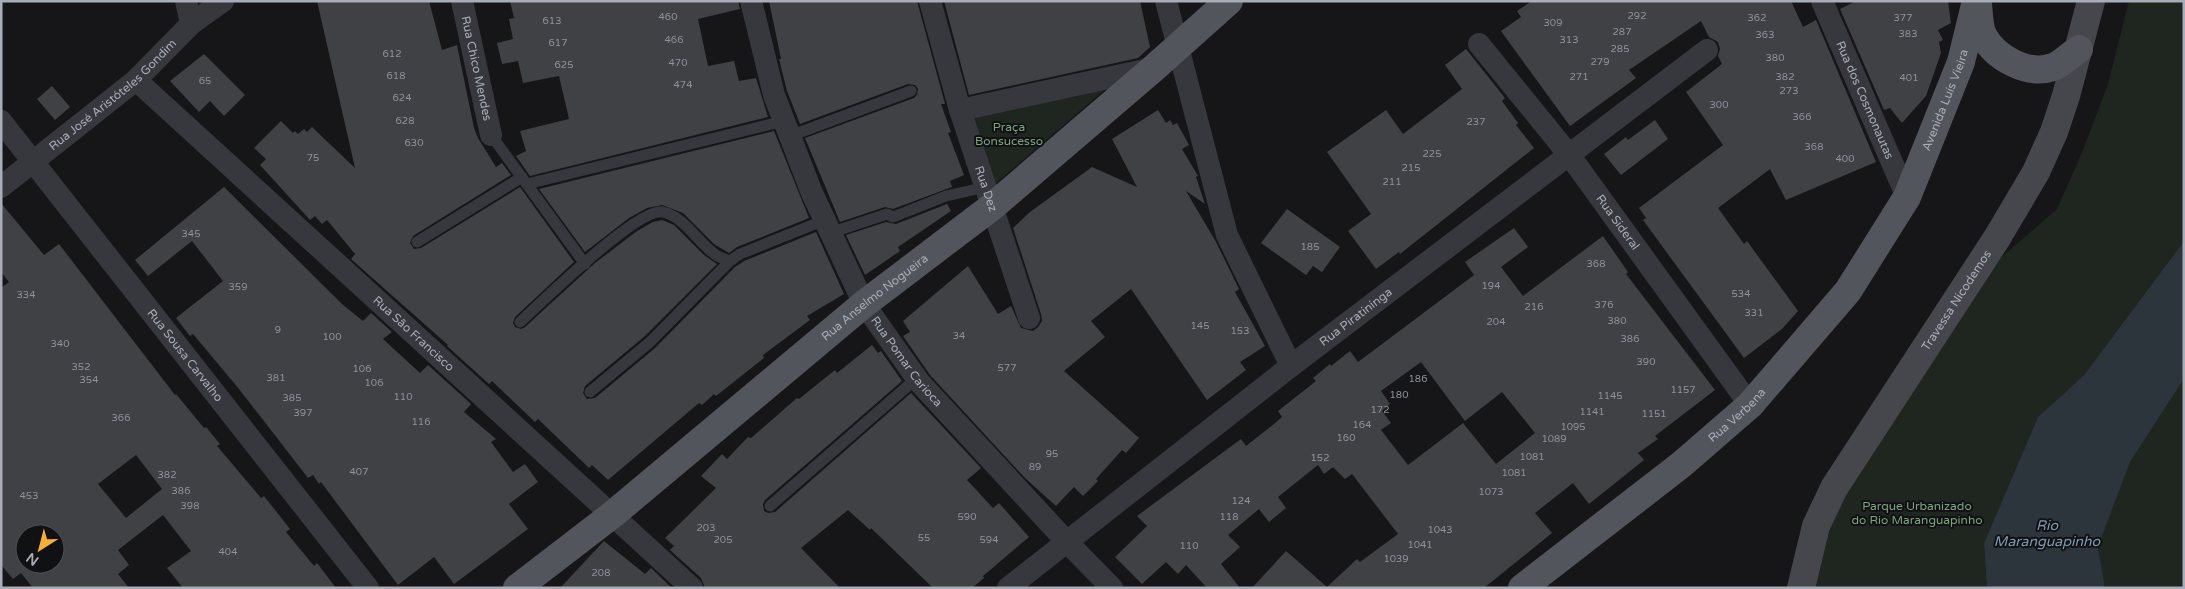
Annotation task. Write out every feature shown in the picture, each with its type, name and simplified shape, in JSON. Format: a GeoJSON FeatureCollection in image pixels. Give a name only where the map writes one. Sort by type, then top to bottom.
{"type":"FeatureCollection","features":[{"type":"Feature","properties":{"kind":"main road","name":"Rua Anselmo Nogueira"},"geometry":{"type":"LineString","coordinates":[[517,588],[612,515],[864,304],[989,196],[1154,68],[1229,1]]}},
{"type":"Feature","properties":{"kind":"main road","name":"Avenida Luís Vieira"},"geometry":{"type":"LineString","coordinates":[[1907,197],[1961,62],[1977,1]]}},
{"type":"Feature","properties":{"kind":"main road"},"geometry":{"type":"LineString","coordinates":[[1977,1],[1982,34],[1996,51],[2014,64],[2036,70],[2054,67],[2079,49]]}},
{"type":"Feature","properties":{"kind":"main road","name":"Travessa Nicodemos"},"geometry":{"type":"LineString","coordinates":[[1801,588],[1816,526],[1834,488],[1992,246],[2036,172],[2054,132],[2091,1]]}},
{"type":"Feature","properties":{"kind":"main road","name":"Rua Verbena"},"geometry":{"type":"LineString","coordinates":[[1522,588],[1682,464],[1750,405],[1848,290],[1907,197]]}},
{"type":"Feature","properties":{"kind":"street"},"geometry":{"type":"LineString","coordinates":[[186,1],[191,24]]}},
{"type":"Feature","properties":{"kind":"street","name":"Rua José Aristóteles Gondim"},"geometry":{"type":"LineString","coordinates":[[1,187],[136,80],[191,24],[222,1]]}},
{"type":"Feature","properties":{"kind":"street","name":"Rua Chico Mendes"},"geometry":{"type":"LineString","coordinates":[[462,1],[491,134]]}},
{"type":"Feature","properties":{"kind":"street","name":"Rua Pomar Carioca"},"geometry":{"type":"LineString","coordinates":[[751,1],[774,94],[828,227],[864,304],[917,378],[978,448],[1112,588]]}},
{"type":"Feature","properties":{"kind":"street","name":"Rua Dez"},"geometry":{"type":"LineString","coordinates":[[930,1],[960,110],[1029,318]]}},
{"type":"Feature","properties":{"kind":"street"},"geometry":{"type":"LineString","coordinates":[[1166,1],[1227,235],[1291,366]]}},
{"type":"Feature","properties":{"kind":"street","name":"Rua dos Cosmonautas"},"geometry":{"type":"LineString","coordinates":[[1822,1],[1907,197]]}},
{"type":"Feature","properties":{"kind":"street","name":"Rua Sideral"},"geometry":{"type":"LineString","coordinates":[[1479,44],[1570,156],[1750,405]]}},
{"type":"Feature","properties":{"kind":"street","name":"Rua Piratininga"},"geometry":{"type":"LineString","coordinates":[[1008,588],[1291,366],[1570,156],[1707,50]]}},
{"type":"Feature","properties":{"kind":"street"},"geometry":{"type":"LineString","coordinates":[[960,110],[1154,68]]}},
{"type":"Feature","properties":{"kind":"street","name":"Rua São Francisco"},"geometry":{"type":"LineString","coordinates":[[136,80],[692,588]]}},
{"type":"Feature","properties":{"kind":"street","name":"Rua Sousa Carvalho"},"geometry":{"type":"LineString","coordinates":[[1,121],[368,588]]}},
{"type":"Feature","properties":{"kind":"lane"},"geometry":{"type":"LineString","coordinates":[[418,242],[525,180],[787,128],[911,92]]}},
{"type":"Feature","properties":{"kind":"lane"},"geometry":{"type":"LineString","coordinates":[[491,134],[585,264]]}},
{"type":"Feature","properties":{"kind":"lane"},"geometry":{"type":"LineString","coordinates":[[590,392],[650,342],[730,261],[740,254],[828,227],[887,214],[893,217],[946,196],[989,196]]}},
{"type":"Feature","properties":{"kind":"lane"},"geometry":{"type":"LineString","coordinates":[[520,322],[627,227],[654,212],[663,212],[679,220],[716,256],[730,261]]}},
{"type":"Feature","properties":{"kind":"lane"},"geometry":{"type":"LineString","coordinates":[[770,506],[917,378]]}},
{"type":"Feature","properties":{"kind":"green space","name":"Parque Urbanizado do Rio Maranguapinho"},"geometry":{"type":"Polygon","coordinates":[[[2129,1],[2184,1],[2184,241],[2084,375],[2038,417],[1984,543],[1987,588],[1814,588],[1819,560],[1844,492],[1988,269],[2057,209],[2081,155],[2108,84],[2129,1]]]}},
{"type":"Feature","properties":{"kind":"green space","name":"Praça Bonsucesso"},"geometry":{"type":"Polygon","coordinates":[[[1109,86],[995,184],[971,112],[1109,86]]]}},
{"type":"Feature","properties":{"kind":"green space"},"geometry":{"type":"Polygon","coordinates":[[[2184,379],[2184,588],[2105,588],[2098,547],[2130,462],[2184,379]]]}},
{"type":"Feature","properties":{"kind":"water","name":"Rio Maranguapinho"},"geometry":{"type":"Polygon","coordinates":[[[2184,241],[2184,379],[2130,462],[2098,547],[2105,588],[1987,588],[1984,543],[2038,417],[2084,375],[2184,241]]]}},
{"type":"Feature","properties":{"kind":"building"},"geometry":{"type":"Polygon","coordinates":[[[317,1],[429,1],[442,50],[457,45],[474,128],[478,138],[496,167],[502,163],[511,175],[413,236],[410,243],[414,249],[421,248],[520,187],[574,262],[515,317],[513,323],[515,327],[521,329],[525,327],[595,263],[637,231],[653,222],[662,220],[674,225],[704,255],[717,264],[645,336],[585,386],[583,393],[587,399],[595,398],[655,348],[735,267],[744,261],[816,232],[844,294],[807,316],[810,320],[763,355],[764,358],[716,396],[714,394],[702,405],[699,403],[608,480],[592,465],[589,468],[538,419],[535,422],[492,381],[489,384],[447,346],[351,259],[355,254],[327,220],[322,224],[315,216],[310,220],[260,165],[266,159],[254,148],[281,121],[293,133],[295,131],[298,134],[304,129],[307,132],[312,127],[355,168],[317,1]]]}},
{"type":"Feature","properties":{"kind":"building"},"geometry":{"type":"Polygon","coordinates":[[[510,1],[738,1],[740,9],[698,19],[708,66],[734,61],[739,81],[756,78],[768,117],[530,176],[516,156],[526,151],[520,131],[569,119],[559,76],[523,83],[518,61],[502,64],[497,43],[513,39],[509,19],[514,18],[510,1]]]}},
{"type":"Feature","properties":{"kind":"building"},"geometry":{"type":"Polygon","coordinates":[[[769,1],[917,1],[945,104],[941,104],[951,132],[948,133],[964,175],[950,181],[952,187],[893,209],[885,207],[840,222],[805,138],[914,98],[917,95],[918,89],[915,85],[908,84],[800,124],[787,91],[779,59],[781,59],[769,1]]]}},
{"type":"Feature","properties":{"kind":"building"},"geometry":{"type":"Polygon","coordinates":[[[944,1],[1140,1],[1150,47],[1138,58],[969,95],[944,1]]]}},
{"type":"Feature","properties":{"kind":"building"},"geometry":{"type":"Polygon","coordinates":[[[1532,1],[1791,1],[1803,27],[1816,20],[1876,162],[1786,200],[1770,169],[1718,208],[1744,244],[1747,241],[1798,311],[1782,329],[1744,358],[1643,220],[1646,218],[1639,208],[1723,145],[1686,92],[1722,64],[1718,56],[1720,49],[1718,42],[1709,37],[1701,21],[1629,70],[1636,78],[1570,126],[1501,31],[1521,17],[1517,11],[1532,1]]]}},
{"type":"Feature","properties":{"kind":"building"},"geometry":{"type":"Polygon","coordinates":[[[1856,1],[1948,1],[1951,23],[1938,30],[1943,40],[1939,42],[1941,53],[1926,96],[1902,123],[1890,108],[1884,110],[1840,9],[1856,1]]]}},
{"type":"Feature","properties":{"kind":"building"},"geometry":{"type":"Polygon","coordinates":[[[1466,49],[1505,98],[1502,101],[1518,123],[1516,125],[1534,148],[1400,254],[1399,252],[1376,269],[1348,231],[1371,214],[1327,152],[1386,110],[1403,134],[1462,89],[1445,65],[1466,49]]]}},
{"type":"Feature","properties":{"kind":"building"},"geometry":{"type":"Polygon","coordinates":[[[204,54],[245,95],[224,116],[210,101],[199,112],[170,81],[204,54]]]}},
{"type":"Feature","properties":{"kind":"building"},"geometry":{"type":"Polygon","coordinates":[[[52,86],[70,107],[55,120],[37,99],[52,86]]]}},
{"type":"Feature","properties":{"kind":"building"},"geometry":{"type":"Polygon","coordinates":[[[1158,110],[1166,123],[1170,120],[1173,125],[1177,123],[1189,145],[1182,149],[1198,176],[1196,177],[1205,204],[1186,191],[1216,242],[1239,289],[1235,292],[1265,346],[1240,362],[1246,370],[1207,400],[1131,289],[1091,321],[1105,337],[1064,371],[1139,438],[1126,453],[1122,450],[1096,479],[1098,481],[1083,496],[1074,487],[1056,506],[1025,478],[930,375],[903,336],[910,332],[903,321],[968,266],[998,314],[1011,306],[1021,328],[1033,331],[1038,327],[1042,321],[1041,314],[1013,228],[1030,212],[1092,167],[1137,187],[1112,139],[1158,110]]]}},
{"type":"Feature","properties":{"kind":"building"},"geometry":{"type":"Polygon","coordinates":[[[1655,120],[1668,139],[1621,175],[1604,154],[1626,137],[1628,140],[1655,120]]]}},
{"type":"Feature","properties":{"kind":"building"},"geometry":{"type":"Polygon","coordinates":[[[774,131],[809,218],[737,247],[729,253],[714,244],[683,213],[662,205],[647,208],[629,218],[585,252],[539,189],[774,131]]]}},
{"type":"Feature","properties":{"kind":"building"},"geometry":{"type":"Polygon","coordinates":[[[224,187],[342,304],[363,321],[371,313],[392,332],[383,339],[420,373],[428,365],[471,404],[464,412],[496,439],[491,442],[513,472],[525,464],[538,482],[509,504],[528,529],[454,584],[434,557],[398,585],[321,482],[319,484],[313,475],[308,478],[239,389],[193,334],[190,336],[176,318],[223,281],[192,241],[148,276],[135,260],[224,187]]]}},
{"type":"Feature","properties":{"kind":"building"},"geometry":{"type":"Polygon","coordinates":[[[1,203],[44,255],[59,244],[175,395],[204,428],[206,427],[220,444],[217,446],[261,498],[264,496],[290,529],[286,532],[314,566],[317,563],[336,588],[183,588],[167,568],[191,551],[163,515],[118,550],[129,565],[118,574],[129,588],[33,588],[22,574],[65,574],[65,524],[15,524],[15,574],[20,574],[13,579],[1,565],[1,288],[9,282],[1,272],[1,203]],[[136,455],[98,484],[126,518],[162,489],[136,455]]]}},
{"type":"Feature","properties":{"kind":"building"},"geometry":{"type":"Polygon","coordinates":[[[947,204],[951,211],[898,247],[900,251],[865,275],[846,235],[886,222],[896,224],[947,204]]]}},
{"type":"Feature","properties":{"kind":"building"},"geometry":{"type":"Polygon","coordinates":[[[1287,209],[1340,247],[1322,272],[1313,266],[1306,275],[1261,243],[1287,209]]]}},
{"type":"Feature","properties":{"kind":"building"},"geometry":{"type":"Polygon","coordinates":[[[1514,228],[1528,247],[1501,267],[1523,296],[1603,236],[1628,272],[1626,274],[1715,390],[1655,436],[1658,439],[1638,453],[1644,460],[1589,504],[1573,483],[1535,513],[1552,533],[1484,588],[1252,588],[1286,551],[1327,587],[1357,559],[1360,562],[1398,534],[1352,474],[1345,479],[1333,467],[1324,474],[1318,465],[1278,497],[1286,508],[1269,522],[1259,509],[1228,535],[1240,547],[1221,564],[1240,588],[1207,588],[1186,565],[1178,574],[1166,562],[1142,584],[1115,557],[1147,526],[1137,516],[1241,439],[1246,446],[1274,424],[1282,417],[1278,411],[1316,381],[1313,378],[1330,364],[1331,366],[1350,351],[1358,362],[1474,275],[1465,262],[1514,228]],[[1421,362],[1381,391],[1390,404],[1382,411],[1391,423],[1381,430],[1408,465],[1463,423],[1496,464],[1535,433],[1502,392],[1465,421],[1421,362]]]}},
{"type":"Feature","properties":{"kind":"building"},"geometry":{"type":"Polygon","coordinates":[[[872,345],[878,353],[881,351],[902,381],[765,500],[763,504],[764,511],[768,513],[775,512],[911,393],[981,468],[967,480],[993,508],[999,503],[1029,537],[983,576],[984,578],[972,588],[933,588],[871,528],[870,530],[848,510],[801,548],[840,588],[705,588],[701,578],[670,550],[674,546],[665,538],[716,488],[701,476],[722,454],[727,459],[748,437],[751,438],[797,398],[799,399],[835,370],[837,373],[872,345]]]}},
{"type":"Feature","properties":{"kind":"building"},"geometry":{"type":"Polygon","coordinates":[[[604,541],[645,574],[651,568],[672,588],[560,588],[604,541]]]}}]}
